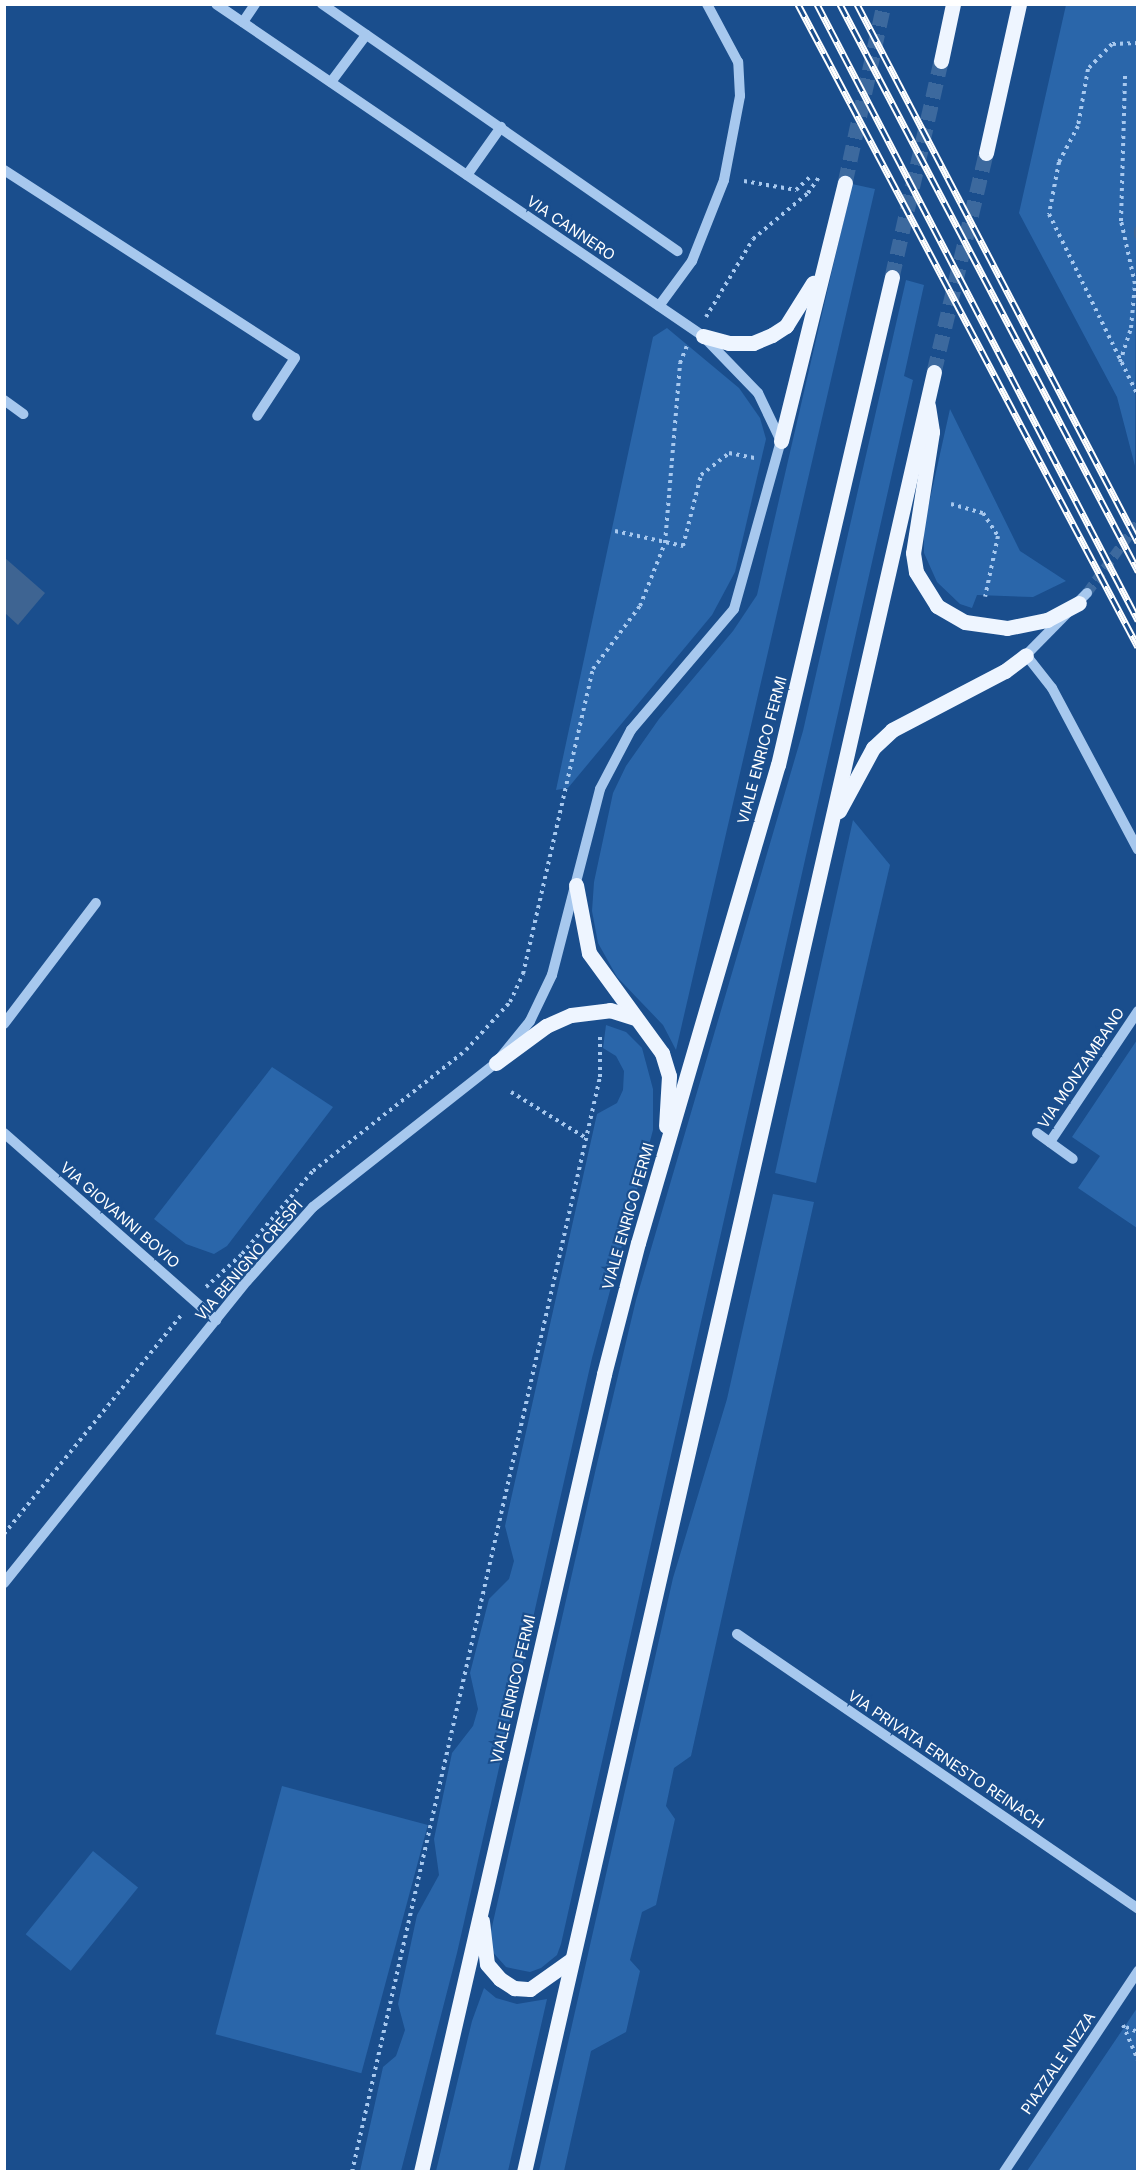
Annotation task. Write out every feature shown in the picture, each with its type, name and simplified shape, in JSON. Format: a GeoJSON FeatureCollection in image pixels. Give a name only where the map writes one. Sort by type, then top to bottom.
{"type":"FeatureCollection","features":[{"type":"Feature","properties":{"kind":"main road"},"geometry":{"type":"LineString","coordinates":[[941,61],[953,4]]}},
{"type":"Feature","properties":{"kind":"main road"},"geometry":{"type":"LineString","coordinates":[[986,153],[1019,4]]}},
{"type":"Feature","properties":{"kind":"main road"},"geometry":{"type":"LineString","coordinates":[[781,441],[823,264],[845,183]]}},
{"type":"Feature","properties":{"kind":"main road"},"geometry":{"type":"LineString","coordinates":[[703,336],[729,343],[753,343],[772,335],[786,326],[823,264]]}},
{"type":"Feature","properties":{"kind":"main road","name":"VIALE ENRICO FERMI"},"geometry":{"type":"LineString","coordinates":[[421,2172],[604,1374],[664,1153],[778,765],[892,277]]}},
{"type":"Feature","properties":{"kind":"main road"},"geometry":{"type":"LineString","coordinates":[[524,2172],[934,372]]}},
{"type":"Feature","properties":{"kind":"main road"},"geometry":{"type":"LineString","coordinates":[[927,397],[932,432],[913,553],[916,572],[937,606],[965,622],[1006,627],[1047,620],[1083,598]]}},
{"type":"Feature","properties":{"kind":"main road"},"geometry":{"type":"LineString","coordinates":[[828,832],[873,748],[892,730],[1005,671],[1026,655]]}},
{"type":"Feature","properties":{"kind":"main road"},"geometry":{"type":"LineString","coordinates":[[576,885],[589,953],[634,1018],[662,1053],[669,1076],[664,1153]]}},
{"type":"Feature","properties":{"kind":"main road"},"geometry":{"type":"LineString","coordinates":[[496,1063],[546,1026],[571,1015],[610,1010],[634,1018]]}},
{"type":"Feature","properties":{"kind":"main road"},"geometry":{"type":"LineString","coordinates":[[480,1912],[487,1964],[500,1979],[514,1988],[530,1989],[571,1960]]}},
{"type":"Feature","properties":{"kind":"street","name":"VIA CANNERO"},"geometry":{"type":"LineString","coordinates":[[216,4],[703,336]]}},
{"type":"Feature","properties":{"kind":"street"},"geometry":{"type":"LineString","coordinates":[[243,22],[255,4]]}},
{"type":"Feature","properties":{"kind":"street"},"geometry":{"type":"LineString","coordinates":[[322,4],[678,251]]}},
{"type":"Feature","properties":{"kind":"street"},"geometry":{"type":"LineString","coordinates":[[659,306],[692,261],[724,180],[740,96],[738,62],[707,4]]}},
{"type":"Feature","properties":{"kind":"street"},"geometry":{"type":"LineString","coordinates":[[331,82],[366,35]]}},
{"type":"Feature","properties":{"kind":"street"},"geometry":{"type":"LineString","coordinates":[[467,175],[501,127]]}},
{"type":"Feature","properties":{"kind":"street"},"geometry":{"type":"LineString","coordinates":[[4,170],[295,358],[257,416]]}},
{"type":"Feature","properties":{"kind":"street"},"geometry":{"type":"LineString","coordinates":[[576,885],[600,789],[613,759],[649,706],[734,609],[781,441],[758,393],[703,336]]}},
{"type":"Feature","properties":{"kind":"street"},"geometry":{"type":"LineString","coordinates":[[5,400],[23,414]]}},
{"type":"Feature","properties":{"kind":"street"},"geometry":{"type":"LineString","coordinates":[[1083,598],[1026,655],[1052,688],[1137,850]]}},
{"type":"Feature","properties":{"kind":"street","name":"VIA BENIGNO CRESPI"},"geometry":{"type":"LineString","coordinates":[[4,1583],[216,1320],[313,1207],[496,1063],[542,1001],[576,885]]}},
{"type":"Feature","properties":{"kind":"street"},"geometry":{"type":"LineString","coordinates":[[4,1024],[96,903]]}},
{"type":"Feature","properties":{"kind":"street","name":"VIA MONZAMBANO"},"geometry":{"type":"LineString","coordinates":[[1050,1142],[1137,1011]]}},
{"type":"Feature","properties":{"kind":"street","name":"VIA GIOVANNI BOVIO"},"geometry":{"type":"LineString","coordinates":[[4,1133],[216,1320]]}},
{"type":"Feature","properties":{"kind":"street","name":"VIA MONZAMBANO"},"geometry":{"type":"LineString","coordinates":[[1036,1133],[1073,1159]]}},
{"type":"Feature","properties":{"kind":"street","name":"VIA PRIVATA ERNESTO REINACH"},"geometry":{"type":"LineString","coordinates":[[736,1634],[1137,1909]]}},
{"type":"Feature","properties":{"kind":"street","name":"PIAZZALE NIZZA"},"geometry":{"type":"LineString","coordinates":[[1004,2172],[1137,1971]]}},
{"type":"Feature","properties":{"kind":"path"},"geometry":{"type":"LineString","coordinates":[[1137,42],[1112,44],[1088,69],[1078,126],[1059,162],[1049,214],[1137,396]]}},
{"type":"Feature","properties":{"kind":"path"},"geometry":{"type":"LineString","coordinates":[[1119,362],[1131,328],[1136,284],[1121,221],[1125,76]]}},
{"type":"Feature","properties":{"kind":"path"},"geometry":{"type":"LineString","coordinates":[[744,181],[796,190],[812,175]]}},
{"type":"Feature","properties":{"kind":"path"},"geometry":{"type":"LineString","coordinates":[[705,318],[753,239],[808,193],[819,177]]}},
{"type":"Feature","properties":{"kind":"path"},"geometry":{"type":"LineString","coordinates":[[206,1288],[242,1254],[313,1171],[466,1050],[510,1002],[523,974],[593,669],[640,606],[665,543],[682,355]]}},
{"type":"Feature","properties":{"kind":"path"},"geometry":{"type":"LineString","coordinates":[[615,531],[683,546],[701,476],[729,453],[756,458]]}},
{"type":"Feature","properties":{"kind":"path"},"geometry":{"type":"LineString","coordinates":[[951,504],[983,513],[998,536],[985,597]]}},
{"type":"Feature","properties":{"kind":"path"},"geometry":{"type":"LineString","coordinates":[[352,2172],[600,1077],[600,1020]]}},
{"type":"Feature","properties":{"kind":"path"},"geometry":{"type":"LineString","coordinates":[[511,1092],[586,1138]]}},
{"type":"Feature","properties":{"kind":"path"},"geometry":{"type":"LineString","coordinates":[[4,1534],[188,1308]]}},
{"type":"Feature","properties":{"kind":"path"},"geometry":{"type":"LineString","coordinates":[[1108,2016],[1137,2032]]}},
{"type":"Feature","properties":{"kind":"path"},"geometry":{"type":"LineString","coordinates":[[1125,2026],[1137,2060]]}},
{"type":"Feature","properties":{"kind":"shaded area"},"geometry":{"type":"Polygon","coordinates":[[[1066,5],[1137,5],[1135,466],[1117,397],[1019,213],[1066,5]]]}},
{"type":"Feature","properties":{"kind":"shaded area"},"geometry":{"type":"Polygon","coordinates":[[[852,184],[875,189],[676,1050],[663,1025],[617,977],[598,943],[592,911],[594,882],[613,793],[626,766],[659,719],[733,631],[757,595],[852,184]]]}},
{"type":"Feature","properties":{"kind":"shaded area"},"geometry":{"type":"Polygon","coordinates":[[[906,280],[924,285],[904,376],[913,380],[561,1944],[557,1955],[541,1968],[530,1972],[506,1967],[490,1949],[491,1931],[596,1468],[636,1300],[803,731],[906,280]]]}},
{"type":"Feature","properties":{"kind":"shaded area"},"geometry":{"type":"Polygon","coordinates":[[[667,328],[739,388],[760,418],[766,439],[735,572],[712,615],[568,788],[556,790],[653,337],[667,328]]]}},
{"type":"Feature","properties":{"kind":"shaded area"},"geometry":{"type":"Polygon","coordinates":[[[950,409],[1020,551],[1066,581],[1033,597],[977,595],[972,608],[960,604],[937,582],[924,553],[924,526],[950,409]]]}},
{"type":"Feature","properties":{"kind":"shaded area"},"geometry":{"type":"Polygon","coordinates":[[[5,558],[45,593],[18,625],[5,613],[5,558]]]}},
{"type":"Feature","properties":{"kind":"shaded area"},"geometry":{"type":"Polygon","coordinates":[[[853,820],[890,865],[816,1183],[775,1173],[853,820]]]}},
{"type":"Feature","properties":{"kind":"shaded area"},"geometry":{"type":"Polygon","coordinates":[[[606,1025],[626,1032],[642,1048],[653,1089],[653,1130],[592,1358],[457,1953],[401,2171],[360,2171],[383,2067],[396,2056],[405,2030],[398,2004],[417,1915],[439,1875],[434,1839],[452,1753],[473,1726],[478,1709],[470,1673],[489,1599],[509,1579],[514,1561],[505,1526],[597,1114],[617,1103],[623,1090],[624,1071],[616,1056],[603,1048],[606,1025]]]}},
{"type":"Feature","properties":{"kind":"shaded area"},"geometry":{"type":"Polygon","coordinates":[[[1137,1040],[1137,1228],[1078,1188],[1100,1156],[1072,1137],[1137,1040]]]}},
{"type":"Feature","properties":{"kind":"shaded area"},"geometry":{"type":"Polygon","coordinates":[[[272,1067],[333,1107],[227,1246],[214,1254],[186,1244],[154,1219],[272,1067]]]}},
{"type":"Feature","properties":{"kind":"shaded area"},"geometry":{"type":"Polygon","coordinates":[[[773,1194],[814,1202],[691,1756],[674,1768],[666,1806],[675,1819],[656,1905],[642,1912],[630,1960],[640,1971],[626,2032],[591,2051],[564,2171],[539,2171],[673,1578],[727,1399],[773,1194]]]}},
{"type":"Feature","properties":{"kind":"shaded area"},"geometry":{"type":"Polygon","coordinates":[[[282,1786],[428,1825],[361,2073],[215,2034],[282,1786]]]}},
{"type":"Feature","properties":{"kind":"shaded area"},"geometry":{"type":"Polygon","coordinates":[[[93,1851],[138,1888],[71,1971],[26,1934],[93,1851]]]}},
{"type":"Feature","properties":{"kind":"shaded area"},"geometry":{"type":"Polygon","coordinates":[[[484,1988],[496,1998],[517,2004],[547,1999],[508,2171],[436,2171],[472,2021],[484,1988]]]}},
{"type":"Feature","properties":{"kind":"shaded area"},"geometry":{"type":"Polygon","coordinates":[[[1137,2008],[1137,2171],[1027,2171],[1125,2026],[1137,2008]]]}},
{"type":"Feature","properties":{"kind":"waterway"},"geometry":{"type":"LineString","coordinates":[[1138,230],[1138,235]]}},
{"type":"Feature","properties":{"kind":"tunnel"},"geometry":{"type":"LineString","coordinates":[[845,183],[884,4]]}},
{"type":"Feature","properties":{"kind":"tunnel"},"geometry":{"type":"LineString","coordinates":[[892,277],[941,61]]}},
{"type":"Feature","properties":{"kind":"tunnel"},"geometry":{"type":"LineString","coordinates":[[934,372],[986,153]]}},
{"type":"Feature","properties":{"kind":"tunnel"},"geometry":{"type":"LineString","coordinates":[[1087,593],[1138,523]]}},
{"type":"Feature","properties":{"kind":"railway"},"geometry":{"type":"LineString","coordinates":[[798,4],[1138,647]]}},
{"type":"Feature","properties":{"kind":"railway"},"geometry":{"type":"LineString","coordinates":[[817,4],[1138,620]]}},
{"type":"Feature","properties":{"kind":"railway"},"geometry":{"type":"LineString","coordinates":[[840,4],[1138,571]]}},
{"type":"Feature","properties":{"kind":"railway"},"geometry":{"type":"LineString","coordinates":[[857,4],[1138,542]]}}]}
